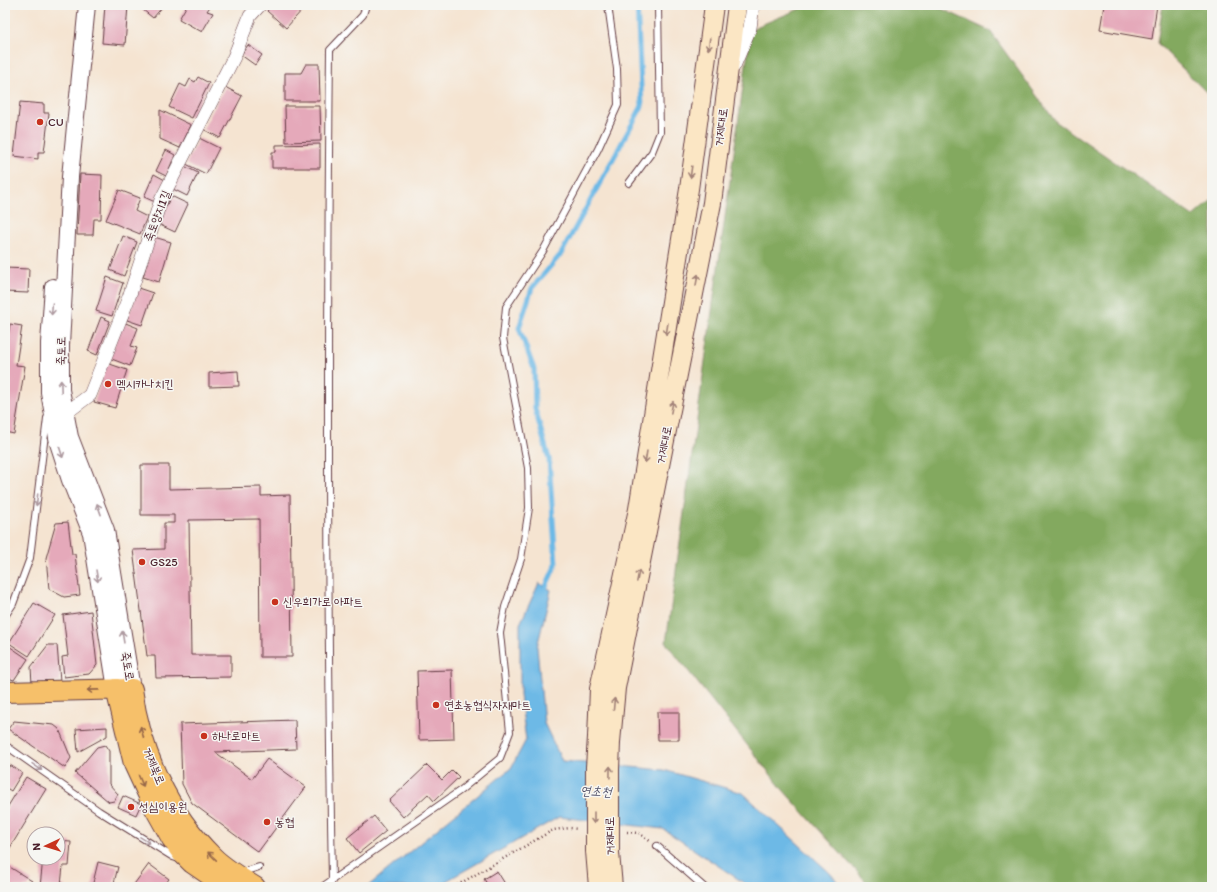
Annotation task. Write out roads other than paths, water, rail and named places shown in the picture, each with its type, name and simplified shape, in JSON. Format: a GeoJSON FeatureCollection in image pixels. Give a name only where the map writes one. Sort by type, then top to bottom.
{"type":"FeatureCollection","features":[{"type":"Feature","properties":{"kind":"main road","name":"거제대로"},"geometry":{"type":"LineString","coordinates":[[604,740],[599,689],[638,509],[689,189],[714,5]]}},
{"type":"Feature","properties":{"kind":"main road","name":"거제대로"},"geometry":{"type":"LineString","coordinates":[[598,887],[602,852],[595,768],[604,740],[616,688],[712,203],[737,5]]}},
{"type":"Feature","properties":{"kind":"main road"},"geometry":{"type":"LineString","coordinates":[[5,692],[125,696]]}},
{"type":"Feature","properties":{"kind":"main road"},"geometry":{"type":"LineString","coordinates":[[5,704],[125,696]]}},
{"type":"Feature","properties":{"kind":"main road","name":"거제북로"},"geometry":{"type":"LineString","coordinates":[[125,696],[134,764],[144,788],[172,839],[192,863],[227,883],[255,887]]}},
{"type":"Feature","properties":{"kind":"main road","name":"거제북로"},"geometry":{"type":"LineString","coordinates":[[125,696],[150,761],[166,795],[194,837],[213,858],[227,883]]}},
{"type":"Feature","properties":{"kind":"main road","name":"거제대로"},"geometry":{"type":"LineString","coordinates":[[602,852],[613,887]]}},
{"type":"Feature","properties":{"kind":"street","name":"죽토로"},"geometry":{"type":"LineString","coordinates":[[60,417],[49,392],[49,343],[58,205],[78,5]]}},
{"type":"Feature","properties":{"kind":"street","name":"죽토로"},"geometry":{"type":"LineString","coordinates":[[87,5],[69,192],[61,345],[61,390],[58,443],[70,480],[91,533],[125,696]]}},
{"type":"Feature","properties":{"kind":"street","name":"죽토양지1길"},"geometry":{"type":"LineString","coordinates":[[60,417],[90,395],[129,297],[161,200],[234,57],[250,16],[260,5]]}},
{"type":"Feature","properties":{"kind":"street"},"geometry":{"type":"LineString","coordinates":[[727,82],[750,28],[753,5]]}},
{"type":"Feature","properties":{"kind":"lane"},"geometry":{"type":"LineString","coordinates":[[332,881],[329,697],[328,316],[330,50],[363,15],[366,5]]}},
{"type":"Feature","properties":{"kind":"lane"},"geometry":{"type":"LineString","coordinates":[[322,887],[461,790],[500,758],[510,732],[500,634],[505,607],[521,559],[529,508],[528,468],[503,338],[506,307],[543,251],[598,149],[618,105],[617,68],[608,5]]}},
{"type":"Feature","properties":{"kind":"lane"},"geometry":{"type":"LineString","coordinates":[[629,183],[652,152],[660,132],[658,5]]}},
{"type":"Feature","properties":{"kind":"lane"},"geometry":{"type":"LineString","coordinates":[[5,616],[13,604],[30,558],[47,422],[49,392]]}},
{"type":"Feature","properties":{"kind":"lane"},"geometry":{"type":"LineString","coordinates":[[5,745],[99,811],[172,857],[192,863]]}},
{"type":"Feature","properties":{"kind":"lane"},"geometry":{"type":"LineString","coordinates":[[658,846],[704,887]]}},
{"type":"Feature","properties":{"kind":"lane"},"geometry":{"type":"LineString","coordinates":[[227,883],[259,867]]}},
{"type":"Feature","properties":{"kind":"water","name":"연초천"},"geometry":{"type":"Polygon","coordinates":[[[539,583],[551,590],[537,647],[544,723],[562,761],[664,770],[743,793],[830,873],[842,887],[750,887],[663,829],[559,817],[448,880],[441,887],[367,887],[511,768],[526,740],[520,695],[520,624],[539,583]]]}},
{"type":"Feature","properties":{"kind":"waterway"},"geometry":{"type":"LineString","coordinates":[[543,593],[556,564],[549,459],[535,409],[534,369],[519,328],[532,288],[561,254],[642,106],[637,5]]}},
{"type":"Feature","properties":{"kind":"place","name":"CU"},"geometry":{"type":"Point","coordinates":[40,122]}},
{"type":"Feature","properties":{"kind":"place","name":"멕시카나치킨"},"geometry":{"type":"Point","coordinates":[108,384]}},
{"type":"Feature","properties":{"kind":"place","name":"GS25"},"geometry":{"type":"Point","coordinates":[142,562]}},
{"type":"Feature","properties":{"kind":"place","name":"신우희가로 아파트"},"geometry":{"type":"Point","coordinates":[275,602]}},
{"type":"Feature","properties":{"kind":"place","name":"연초농협식자재마트"},"geometry":{"type":"Point","coordinates":[436,705]}},
{"type":"Feature","properties":{"kind":"place","name":"하나로마트"},"geometry":{"type":"Point","coordinates":[204,736]}},
{"type":"Feature","properties":{"kind":"place","name":"성심이용원"},"geometry":{"type":"Point","coordinates":[131,807]}},
{"type":"Feature","properties":{"kind":"place","name":"농협"},"geometry":{"type":"Point","coordinates":[267,822]}}]}
